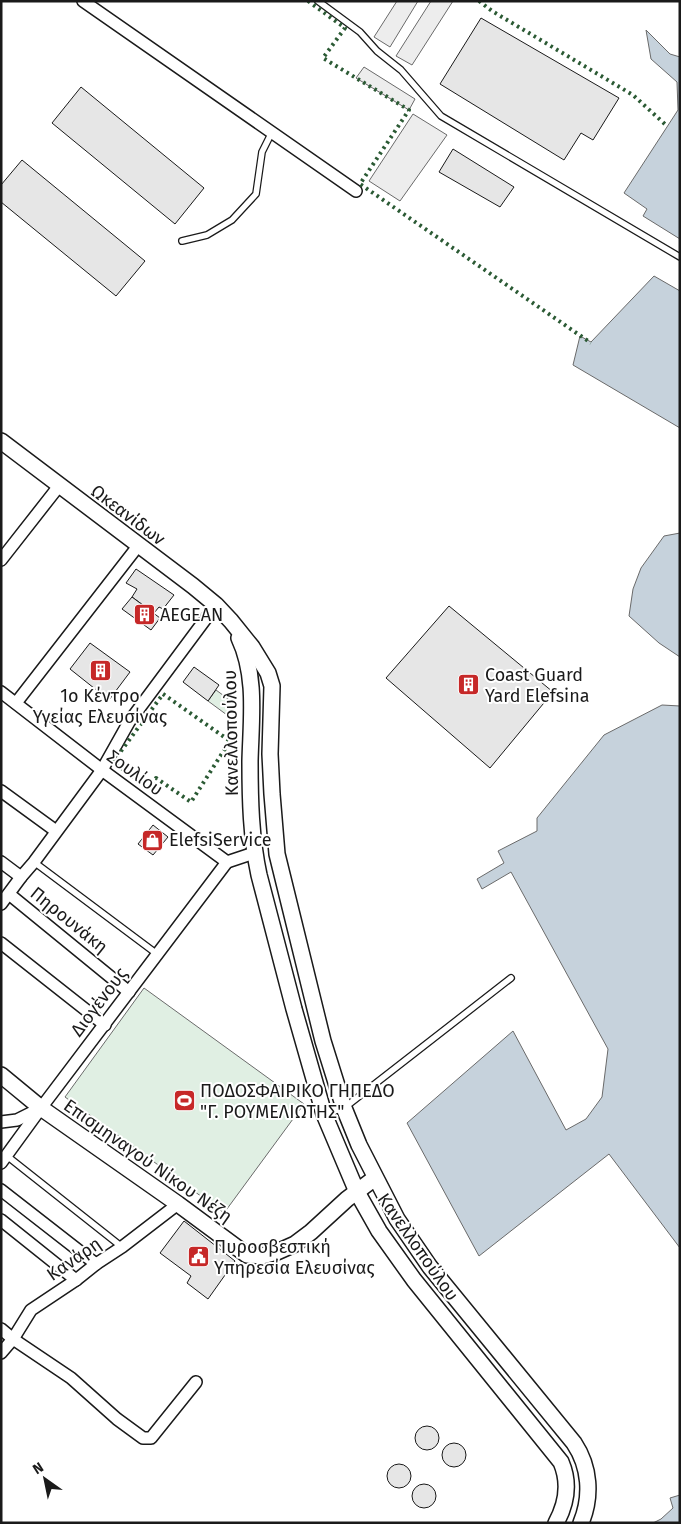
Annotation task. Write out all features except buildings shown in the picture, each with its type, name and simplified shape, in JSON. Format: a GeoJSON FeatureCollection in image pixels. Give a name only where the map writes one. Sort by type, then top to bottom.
{"type":"FeatureCollection","features":[{"type":"Feature","properties":{"kind":"street"},"geometry":{"type":"LineString","coordinates":[[83,1],[356,191]]}},
{"type":"Feature","properties":{"kind":"street","name":"Ωκεανίδων"},"geometry":{"type":"LineString","coordinates":[[1,441],[193,586],[216,605],[231,621]]}},
{"type":"Feature","properties":{"kind":"street"},"geometry":{"type":"LineString","coordinates":[[1,560],[59,486]]}},
{"type":"Feature","properties":{"kind":"street"},"geometry":{"type":"LineString","coordinates":[[16,703],[138,546]]}},
{"type":"Feature","properties":{"kind":"street"},"geometry":{"type":"LineString","coordinates":[[1,904],[102,770],[129,722],[216,605]]}},
{"type":"Feature","properties":{"kind":"street","name":"Κανελλοπούλου"},"geometry":{"type":"LineString","coordinates":[[231,621],[243,646],[250,673],[251,813],[254,853],[258,875],[324,1114],[357,1192],[379,1231],[414,1280],[561,1462],[565,1471],[566,1497],[562,1513],[556,1523]]}},
{"type":"Feature","properties":{"kind":"street","name":"Κανελλοπούλου"},"geometry":{"type":"LineString","coordinates":[[231,621],[260,658],[272,686],[270,762],[277,854],[323,1041],[344,1108],[375,1178],[397,1219],[430,1267],[580,1452],[586,1465],[588,1490],[587,1501],[580,1523]]}},
{"type":"Feature","properties":{"kind":"street","name":"Σουλίου"},"geometry":{"type":"LineString","coordinates":[[1,692],[102,770],[227,862]]}},
{"type":"Feature","properties":{"kind":"street"},"geometry":{"type":"LineString","coordinates":[[1,791],[56,831]]}},
{"type":"Feature","properties":{"kind":"street"},"geometry":{"type":"LineString","coordinates":[[227,862],[254,853]]}},
{"type":"Feature","properties":{"kind":"street"},"geometry":{"type":"LineString","coordinates":[[1,862],[21,877]]}},
{"type":"Feature","properties":{"kind":"street","name":"Διογένους"},"geometry":{"type":"LineString","coordinates":[[4,1160],[41,1108],[227,862]]}},
{"type":"Feature","properties":{"kind":"street","name":"Πηρουνάκη"},"geometry":{"type":"LineString","coordinates":[[9,894],[129,992]]}},
{"type":"Feature","properties":{"kind":"street"},"geometry":{"type":"LineString","coordinates":[[1,943],[105,1025]]}},
{"type":"Feature","properties":{"kind":"street","name":"Επισμηναγού Νίκου Νέζη"},"geometry":{"type":"LineString","coordinates":[[1,1075],[41,1108],[247,1255],[262,1256],[295,1244],[375,1178]]}},
{"type":"Feature","properties":{"kind":"street"},"geometry":{"type":"LineString","coordinates":[[1,1122],[17,1120],[41,1108]]}},
{"type":"Feature","properties":{"kind":"street"},"geometry":{"type":"LineString","coordinates":[[1,1190],[96,1264]]}},
{"type":"Feature","properties":{"kind":"street","name":"Κανάρη"},"geometry":{"type":"LineString","coordinates":[[1,1353],[13,1339],[30,1310],[76,1280],[178,1204]]}},
{"type":"Feature","properties":{"kind":"street"},"geometry":{"type":"LineString","coordinates":[[1,1220],[76,1280]]}},
{"type":"Feature","properties":{"kind":"street"},"geometry":{"type":"LineString","coordinates":[[1,1329],[71,1378],[117,1419],[143,1438],[151,1438],[196,1382]]}},
{"type":"Feature","properties":{"kind":"lane"},"geometry":{"type":"LineString","coordinates":[[318,1],[360,32],[377,51],[401,70],[441,116],[680,257]]}},
{"type":"Feature","properties":{"kind":"lane"},"geometry":{"type":"LineString","coordinates":[[182,242],[208,235],[232,220],[256,194],[262,152],[272,132]]}},
{"type":"Feature","properties":{"kind":"lane"},"geometry":{"type":"LineString","coordinates":[[34,862],[157,954]]}},
{"type":"Feature","properties":{"kind":"lane"},"geometry":{"type":"LineString","coordinates":[[324,1114],[344,1108],[511,978]]}},
{"type":"Feature","properties":{"kind":"lane"},"geometry":{"type":"LineString","coordinates":[[4,1160],[122,1247]]}},
{"type":"Feature","properties":{"kind":"green space"},"geometry":{"type":"Polygon","coordinates":[[[216,690],[235,704],[227,715],[208,701],[216,690]]]}},
{"type":"Feature","properties":{"kind":"green space","name":"ΠΟΔΟΣΦΑΙΡΙΚΟ ΓΗΠΕΔΟ \"Γ. ΡΟΥΜΕΛΙΩΤΗΣ\""},"geometry":{"type":"Polygon","coordinates":[[[144,988],[304,1104],[224,1213],[65,1097],[144,988]]]}},
{"type":"Feature","properties":{"kind":"shaded area"},"geometry":{"type":"Polygon","coordinates":[[[397,1],[418,1],[390,47],[374,37],[397,1]]]}},
{"type":"Feature","properties":{"kind":"shaded area"},"geometry":{"type":"Polygon","coordinates":[[[431,1],[453,1],[412,65],[396,56],[431,1]]]}},
{"type":"Feature","properties":{"kind":"shaded area"},"geometry":{"type":"Polygon","coordinates":[[[646,30],[670,54],[680,57],[680,239],[643,216],[647,209],[624,193],[678,110],[677,82],[651,59],[646,30]]]}},
{"type":"Feature","properties":{"kind":"shaded area"},"geometry":{"type":"Polygon","coordinates":[[[364,67],[415,99],[409,110],[356,78],[364,67]]]}},
{"type":"Feature","properties":{"kind":"shaded area"},"geometry":{"type":"Polygon","coordinates":[[[413,114],[447,135],[400,201],[369,181],[413,114]]]}},
{"type":"Feature","properties":{"kind":"shaded area"},"geometry":{"type":"Polygon","coordinates":[[[654,276],[680,291],[680,428],[573,365],[580,336],[591,342],[654,276]]]}},
{"type":"Feature","properties":{"kind":"shaded area"},"geometry":{"type":"Polygon","coordinates":[[[680,533],[680,657],[659,643],[629,616],[633,589],[641,568],[664,536],[680,533]]]}},
{"type":"Feature","properties":{"kind":"shaded area"},"geometry":{"type":"Polygon","coordinates":[[[662,705],[680,706],[680,1248],[609,1154],[479,1256],[407,1123],[513,1031],[566,1130],[586,1119],[602,1097],[608,1049],[511,872],[482,889],[477,879],[504,863],[498,851],[537,831],[537,818],[604,735],[662,705]]]}},
{"type":"Feature","properties":{"kind":"shaded area"},"geometry":{"type":"Polygon","coordinates":[[[680,1495],[680,1523],[653,1523],[661,1519],[673,1508],[670,1498],[680,1495]]]}},
{"type":"Feature","properties":{"kind":"hedge"},"geometry":{"type":"LineString","coordinates":[[308,1],[345,28],[323,58],[409,110],[360,184],[591,343]]}},
{"type":"Feature","properties":{"kind":"hedge"},"geometry":{"type":"LineString","coordinates":[[479,1],[492,11],[633,95],[667,126]]}},
{"type":"Feature","properties":{"kind":"hedge"},"geometry":{"type":"LineString","coordinates":[[163,694],[230,741],[191,802],[156,778],[149,788],[113,762],[163,694]]}},
{"type":"Feature","properties":{"kind":"place","name":"AEGEAN"},"geometry":{"type":"Point","coordinates":[144,615]}},
{"type":"Feature","properties":{"kind":"place","name":"1ο Κέντρο Υγείας Ελευσίνας"},"geometry":{"type":"Point","coordinates":[100,671]}},
{"type":"Feature","properties":{"kind":"place","name":"Coast Guard Yard Elefsina"},"geometry":{"type":"Point","coordinates":[469,685]}},
{"type":"Feature","properties":{"kind":"place","name":"ElefsiService"},"geometry":{"type":"Point","coordinates":[153,840]}},
{"type":"Feature","properties":{"kind":"place","name":"ΠΟΔΟΣΦΑΙΡΙΚΟ ΓΗΠΕΔΟ \"Γ. ΡΟΥΜΕΛΙΩΤΗΣ\""},"geometry":{"type":"Point","coordinates":[184,1101]}},
{"type":"Feature","properties":{"kind":"place","name":"Πυροσβεστική Υπηρεσία Ελευσίνας"},"geometry":{"type":"Point","coordinates":[198,1257]}}]}
